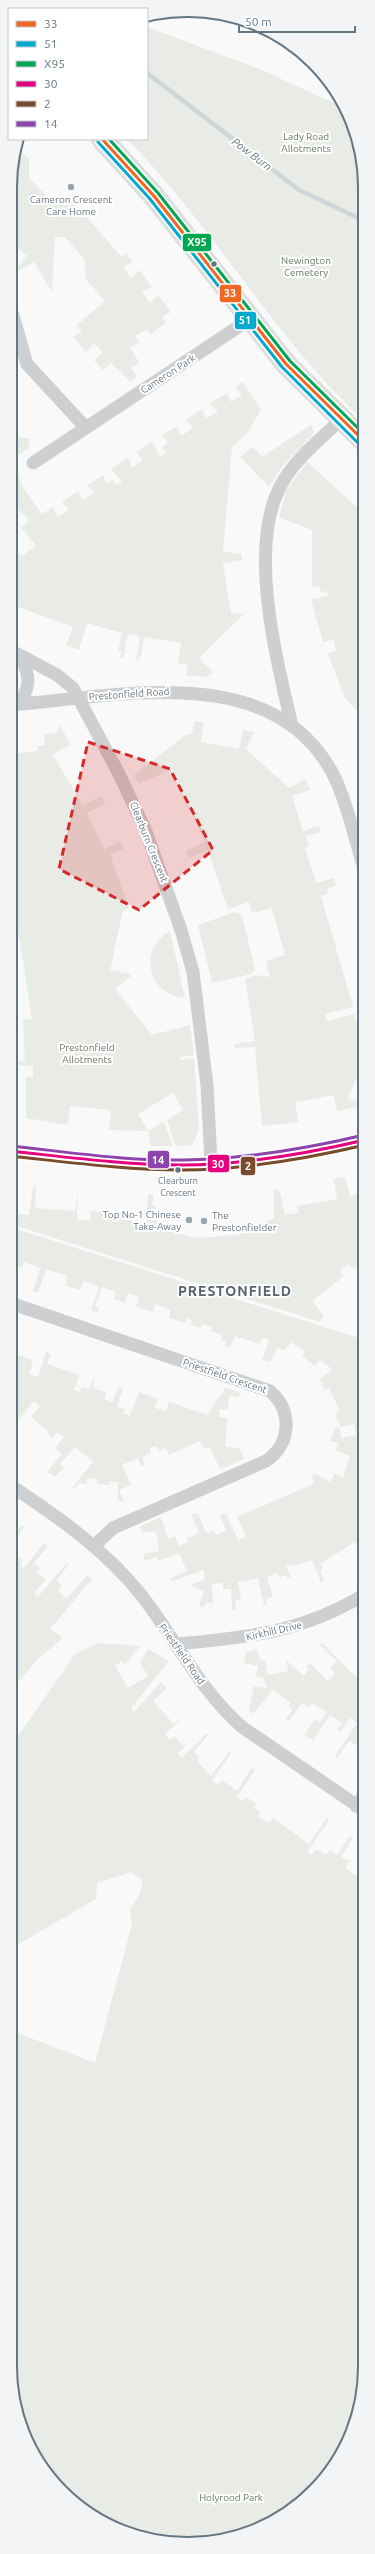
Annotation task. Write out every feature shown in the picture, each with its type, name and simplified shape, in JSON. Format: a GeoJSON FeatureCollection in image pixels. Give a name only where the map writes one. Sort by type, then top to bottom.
{"type":"FeatureCollection","features":[{"type":"Feature","properties":{"kind":"main road"},"geometry":{"type":"LineString","coordinates":[[103,140],[154,196],[250,319],[300,380],[358,436]]}},
{"type":"Feature","properties":{"kind":"street","name":"Cameron Park"},"geometry":{"type":"LineString","coordinates":[[33,463],[250,319]]}},
{"type":"Feature","properties":{"kind":"street"},"geometry":{"type":"LineString","coordinates":[[17,329],[27,364],[86,428]]}},
{"type":"Feature","properties":{"kind":"street"},"geometry":{"type":"LineString","coordinates":[[292,726],[273,645],[266,572],[269,523],[275,498],[282,484],[298,462],[340,420]]}},
{"type":"Feature","properties":{"kind":"street","name":"Clearburn Crescent"},"geometry":{"type":"LineString","coordinates":[[17,654],[68,682],[126,788],[145,829],[186,944],[195,984],[207,1084],[211,1163]]}},
{"type":"Feature","properties":{"kind":"street"},"geometry":{"type":"LineString","coordinates":[[17,655],[29,675],[28,688],[17,702]]}},
{"type":"Feature","properties":{"kind":"street","name":"Prestonfield Road"},"geometry":{"type":"LineString","coordinates":[[17,704],[153,691],[184,692],[258,706],[292,726],[315,749],[334,776],[358,850]]}},
{"type":"Feature","properties":{"kind":"street"},"geometry":{"type":"LineString","coordinates":[[17,1151],[140,1163],[211,1163],[264,1158],[358,1141]]}},
{"type":"Feature","properties":{"kind":"street","name":"Priestfield Crescent"},"geometry":{"type":"LineString","coordinates":[[17,1305],[270,1391],[280,1402],[286,1414],[287,1431],[284,1440],[278,1451],[266,1461],[114,1528],[94,1546]]}},
{"type":"Feature","properties":{"kind":"street","name":"Priestfield Road"},"geometry":{"type":"LineString","coordinates":[[17,1490],[48,1510],[94,1546],[142,1596],[225,1712],[242,1727],[358,1808]]}},
{"type":"Feature","properties":{"kind":"street","name":"Kirkhill Drive"},"geometry":{"type":"LineString","coordinates":[[176,1644],[248,1637],[286,1630],[334,1612],[358,1598]]}},
{"type":"Feature","properties":{"kind":"highlighted area"},"geometry":{"type":"Polygon","coordinates":[[[88,742],[170,769],[213,850],[139,910],[59,869],[88,742]]]}},
{"type":"Feature","properties":{"kind":"green space","name":"Newington Cemetery"},"geometry":{"type":"Polygon","coordinates":[[[148,27],[257,68],[336,104],[349,133],[355,154],[358,176],[358,415],[332,389],[302,355],[217,245],[158,173],[128,140],[148,140],[148,27]]]}},
{"type":"Feature","properties":{"kind":"green space"},"geometry":{"type":"Polygon","coordinates":[[[21,151],[29,159],[29,178],[52,202],[72,201],[122,257],[126,253],[133,262],[123,267],[131,278],[139,270],[152,287],[142,292],[150,303],[158,295],[171,312],[162,317],[166,323],[151,334],[147,329],[135,336],[139,342],[130,348],[139,362],[131,368],[137,377],[130,381],[111,363],[103,370],[94,360],[103,353],[94,343],[86,352],[73,337],[82,331],[77,325],[105,301],[86,279],[84,259],[65,237],[55,237],[52,292],[34,262],[17,272],[17,268],[27,256],[17,248],[17,176],[21,151]]]}},
{"type":"Feature","properties":{"kind":"green space"},"geometry":{"type":"Polygon","coordinates":[[[243,382],[261,410],[248,432],[232,447],[223,551],[241,554],[242,560],[223,563],[231,614],[245,613],[199,658],[213,672],[207,677],[186,675],[188,665],[178,663],[181,643],[144,637],[141,656],[136,661],[140,636],[128,634],[123,658],[120,658],[122,651],[118,650],[122,633],[87,623],[79,650],[66,645],[73,627],[17,607],[17,551],[22,556],[36,545],[21,528],[29,520],[17,509],[17,470],[22,486],[42,514],[53,507],[58,517],[69,510],[62,502],[78,491],[83,500],[94,493],[87,485],[103,475],[107,484],[113,480],[116,485],[122,482],[111,469],[128,458],[132,468],[143,460],[136,452],[152,442],[160,456],[166,453],[162,447],[168,443],[164,437],[161,436],[177,426],[181,436],[193,428],[186,420],[202,409],[206,419],[218,411],[210,403],[227,393],[231,402],[242,395],[235,387],[243,382]]]}},
{"type":"Feature","properties":{"kind":"green space"},"geometry":{"type":"Polygon","coordinates":[[[312,424],[314,432],[312,436],[282,467],[269,487],[240,457],[253,447],[262,457],[312,424]]]}},
{"type":"Feature","properties":{"kind":"green space"},"geometry":{"type":"Polygon","coordinates":[[[17,436],[30,439],[28,449],[17,456],[17,436]]]}},
{"type":"Feature","properties":{"kind":"green space"},"geometry":{"type":"Polygon","coordinates":[[[307,462],[358,509],[358,712],[345,698],[328,654],[336,651],[334,640],[323,642],[312,603],[312,599],[328,596],[327,591],[321,592],[320,586],[312,587],[312,530],[279,517],[286,491],[307,462]]]}},
{"type":"Feature","properties":{"kind":"green space"},"geometry":{"type":"Polygon","coordinates":[[[195,721],[204,723],[201,742],[239,749],[243,730],[254,732],[246,749],[289,788],[306,779],[310,790],[292,796],[303,831],[319,826],[321,832],[306,836],[309,846],[305,847],[316,883],[334,878],[336,886],[327,889],[328,894],[321,896],[353,1007],[325,1014],[327,1021],[354,1014],[358,1027],[358,1075],[348,1098],[358,1102],[358,1106],[337,1111],[334,1095],[295,1102],[298,1122],[262,1126],[255,1047],[235,1048],[235,1044],[255,1041],[245,979],[256,975],[270,977],[266,961],[285,955],[272,908],[252,913],[249,902],[228,909],[208,850],[189,858],[186,851],[205,842],[172,769],[139,784],[134,775],[184,736],[192,733],[195,721]]]}},
{"type":"Feature","properties":{"kind":"green space","name":"Prestonfield Allotments"},"geometry":{"type":"Polygon","coordinates":[[[59,725],[71,744],[53,755],[83,805],[101,796],[105,804],[87,813],[105,849],[120,841],[123,849],[110,854],[129,909],[123,910],[110,970],[130,974],[131,976],[115,989],[152,1035],[190,1025],[194,1055],[180,1057],[180,1060],[194,1058],[199,1130],[192,1145],[176,1146],[167,1120],[183,1110],[173,1093],[138,1114],[148,1131],[109,1130],[111,1110],[70,1106],[68,1125],[26,1118],[26,1077],[33,1077],[33,1066],[17,1065],[17,1062],[25,1061],[23,1020],[32,1019],[17,929],[17,753],[38,751],[38,746],[45,745],[44,734],[56,733],[59,725]]]}},
{"type":"Feature","properties":{"kind":"green space"},"geometry":{"type":"Polygon","coordinates":[[[235,912],[242,915],[255,970],[251,974],[212,983],[198,925],[235,912]]]}},
{"type":"Feature","properties":{"kind":"green space"},"geometry":{"type":"Polygon","coordinates":[[[170,931],[185,998],[172,995],[162,989],[155,980],[151,970],[150,960],[153,949],[160,939],[170,931]]]}},
{"type":"Feature","properties":{"kind":"green space"},"geometry":{"type":"Polygon","coordinates":[[[164,1122],[173,1146],[151,1146],[148,1131],[164,1122]]]}},
{"type":"Feature","properties":{"kind":"green space"},"geometry":{"type":"Polygon","coordinates":[[[345,1177],[350,1196],[358,1194],[358,1265],[353,1269],[349,1264],[340,1271],[344,1276],[312,1301],[324,1316],[320,1322],[17,1226],[17,1214],[29,1215],[33,1187],[36,1187],[35,1208],[75,1211],[78,1191],[77,1220],[90,1220],[91,1211],[132,1214],[132,1222],[146,1223],[148,1195],[154,1195],[152,1206],[155,1206],[157,1227],[195,1238],[238,1235],[274,1218],[274,1188],[280,1192],[285,1215],[298,1213],[297,1206],[337,1199],[334,1179],[345,1177]]]}},
{"type":"Feature","properties":{"kind":"green space"},"geometry":{"type":"Polygon","coordinates":[[[17,1229],[358,1338],[358,1546],[355,1542],[320,1564],[323,1568],[320,1570],[324,1580],[321,1582],[312,1560],[292,1567],[291,1565],[286,1566],[291,1577],[287,1578],[286,1575],[279,1577],[277,1573],[267,1577],[273,1597],[266,1599],[267,1605],[264,1605],[258,1578],[238,1582],[241,1599],[235,1600],[236,1610],[232,1610],[231,1589],[223,1589],[223,1583],[212,1584],[213,1603],[205,1603],[205,1607],[199,1606],[204,1591],[190,1585],[204,1580],[204,1570],[172,1581],[171,1578],[187,1571],[179,1553],[158,1561],[156,1557],[145,1561],[143,1554],[159,1551],[156,1531],[142,1533],[140,1526],[161,1517],[168,1539],[175,1536],[179,1546],[188,1542],[187,1538],[199,1533],[191,1514],[198,1513],[206,1533],[213,1530],[216,1535],[226,1530],[220,1516],[226,1513],[238,1540],[246,1537],[237,1517],[314,1484],[312,1477],[314,1473],[330,1482],[335,1473],[343,1478],[350,1456],[336,1451],[338,1443],[330,1441],[335,1428],[339,1427],[342,1438],[356,1435],[354,1424],[340,1427],[335,1414],[340,1411],[329,1388],[324,1390],[320,1379],[332,1369],[320,1360],[315,1366],[302,1356],[305,1352],[291,1342],[284,1351],[278,1347],[270,1362],[262,1360],[269,1340],[262,1338],[259,1344],[235,1336],[230,1347],[225,1346],[226,1342],[221,1340],[223,1336],[211,1331],[212,1327],[202,1324],[201,1328],[191,1325],[192,1320],[188,1318],[185,1323],[169,1318],[171,1310],[155,1304],[153,1312],[136,1306],[139,1297],[128,1293],[125,1303],[114,1299],[116,1292],[102,1287],[95,1306],[99,1308],[98,1313],[91,1310],[99,1287],[83,1281],[80,1290],[65,1285],[68,1276],[46,1269],[38,1293],[33,1291],[40,1268],[24,1262],[22,1268],[17,1266],[17,1229]]]}},
{"type":"Feature","properties":{"kind":"green space"},"geometry":{"type":"Polygon","coordinates":[[[46,1352],[51,1354],[47,1364],[79,1375],[74,1390],[80,1392],[82,1387],[89,1389],[93,1379],[95,1380],[92,1388],[106,1392],[104,1399],[112,1402],[118,1388],[123,1389],[117,1407],[125,1409],[123,1413],[130,1416],[139,1392],[158,1399],[155,1408],[166,1411],[169,1402],[207,1415],[225,1388],[240,1392],[239,1397],[229,1396],[228,1409],[220,1409],[219,1417],[227,1418],[225,1447],[239,1448],[244,1459],[220,1469],[210,1447],[204,1449],[200,1441],[169,1455],[166,1448],[160,1451],[156,1446],[150,1448],[151,1453],[142,1457],[145,1465],[141,1466],[138,1458],[122,1465],[131,1485],[119,1490],[124,1501],[118,1501],[118,1482],[110,1481],[110,1485],[97,1484],[97,1479],[87,1478],[87,1484],[79,1483],[74,1489],[72,1488],[93,1462],[75,1447],[60,1464],[64,1467],[55,1477],[47,1472],[62,1454],[55,1448],[64,1437],[57,1432],[52,1439],[47,1430],[31,1417],[40,1406],[34,1401],[17,1422],[17,1355],[33,1360],[29,1374],[38,1377],[46,1352]]]}},
{"type":"Feature","properties":{"kind":"green space"},"geometry":{"type":"Polygon","coordinates":[[[22,1525],[24,1527],[17,1537],[17,1531],[22,1525]]]}},
{"type":"Feature","properties":{"kind":"green space"},"geometry":{"type":"Polygon","coordinates":[[[44,1543],[48,1546],[34,1563],[40,1568],[37,1572],[46,1579],[34,1593],[38,1597],[67,1563],[69,1564],[56,1581],[62,1586],[58,1591],[67,1599],[87,1575],[92,1579],[50,1629],[63,1638],[40,1657],[17,1683],[17,1556],[23,1561],[20,1566],[24,1568],[44,1543]]]}},
{"type":"Feature","properties":{"kind":"green space","name":"Holyrood Park"},"geometry":{"type":"Polygon","coordinates":[[[99,1643],[140,1646],[125,1665],[122,1661],[115,1666],[128,1688],[148,1676],[140,1662],[148,1649],[169,1661],[131,1708],[134,1712],[161,1682],[167,1688],[153,1701],[174,1724],[189,1712],[165,1734],[170,1740],[175,1737],[183,1746],[189,1742],[178,1753],[182,1758],[206,1734],[208,1735],[194,1752],[200,1757],[197,1761],[211,1776],[229,1752],[231,1753],[212,1781],[219,1785],[222,1780],[237,1791],[252,1768],[255,1770],[237,1797],[243,1801],[246,1797],[256,1803],[254,1807],[260,1812],[258,1816],[269,1823],[273,1818],[309,1844],[327,1818],[329,1820],[307,1852],[312,1855],[316,1849],[326,1855],[330,1850],[337,1855],[350,1836],[353,1838],[341,1857],[350,1861],[345,1868],[358,1877],[358,2378],[355,2400],[345,2432],[335,2452],[316,2479],[300,2495],[273,2514],[253,2524],[210,2536],[176,2537],[154,2534],[122,2524],[102,2514],[84,2502],[59,2479],[40,2452],[26,2421],[18,2389],[17,2033],[95,2063],[132,1924],[130,1909],[139,1896],[143,1881],[131,1872],[97,1883],[96,1899],[17,1945],[17,1738],[75,1654],[99,1643]]]}},
{"type":"Feature","properties":{"kind":"green space"},"geometry":{"type":"Polygon","coordinates":[[[322,1643],[358,1679],[358,1746],[349,1741],[337,1758],[335,1756],[357,1723],[350,1718],[340,1732],[337,1730],[342,1723],[330,1715],[313,1740],[304,1735],[315,1719],[320,1723],[327,1712],[312,1703],[309,1707],[302,1703],[289,1721],[286,1719],[293,1710],[288,1706],[291,1703],[273,1690],[253,1714],[249,1710],[254,1686],[267,1688],[264,1678],[256,1677],[258,1666],[244,1663],[246,1652],[257,1649],[260,1660],[265,1660],[268,1675],[288,1671],[286,1660],[304,1676],[309,1670],[306,1667],[310,1663],[328,1681],[335,1674],[330,1668],[337,1661],[320,1645],[322,1643]]]}},
{"type":"Feature","properties":{"kind":"waterway","name":"Pow Burn"},"geometry":{"type":"LineString","coordinates":[[148,74],[299,190],[358,218]]}},
{"type":"Feature","properties":{"kind":"transit line","name":"33"},"geometry":{"type":"LineString","coordinates":[[103,140],[154,196],[286,364],[358,435]]}},
{"type":"Feature","properties":{"kind":"transit line","name":"X95"},"geometry":{"type":"LineString","coordinates":[[110,140],[158,193],[290,361],[358,428]]}},
{"type":"Feature","properties":{"kind":"transit line","name":"51"},"geometry":{"type":"LineString","coordinates":[[98,142],[150,199],[282,367],[358,443]]}},
{"type":"Feature","properties":{"kind":"transit line","name":"14"},"geometry":{"type":"LineString","coordinates":[[17,1147],[119,1158],[183,1160],[229,1158],[252,1155],[319,1145],[358,1136]]}},
{"type":"Feature","properties":{"kind":"transit line","name":"30"},"geometry":{"type":"LineString","coordinates":[[17,1152],[139,1164],[182,1165],[228,1163],[274,1158],[358,1142]]}},
{"type":"Feature","properties":{"kind":"transit line","name":"2"},"geometry":{"type":"LineString","coordinates":[[17,1157],[139,1169],[205,1170],[274,1163],[358,1147]]}},
{"type":"Feature","properties":{"kind":"place","name":"Cameron Crescent Care Home"},"geometry":{"type":"Point","coordinates":[71,187]}},
{"type":"Feature","properties":{"kind":"place","name":"Clearburn Crescent"},"geometry":{"type":"Point","coordinates":[178,1170]}},
{"type":"Feature","properties":{"kind":"place","name":"Top No-1 Chinese Take-Away"},"geometry":{"type":"Point","coordinates":[189,1220]}},
{"type":"Feature","properties":{"kind":"place","name":"The Prestonfielder"},"geometry":{"type":"Point","coordinates":[204,1221]}},
{"type":"Feature","properties":{"kind":"district","name":"PRESTONFIELD"},"geometry":{"type":"Point","coordinates":[235,1291]}},
{"type":"Feature","properties":{"kind":"park label","name":"Lady Road Allotments"},"geometry":{"type":"Point","coordinates":[306,142]}}]}
